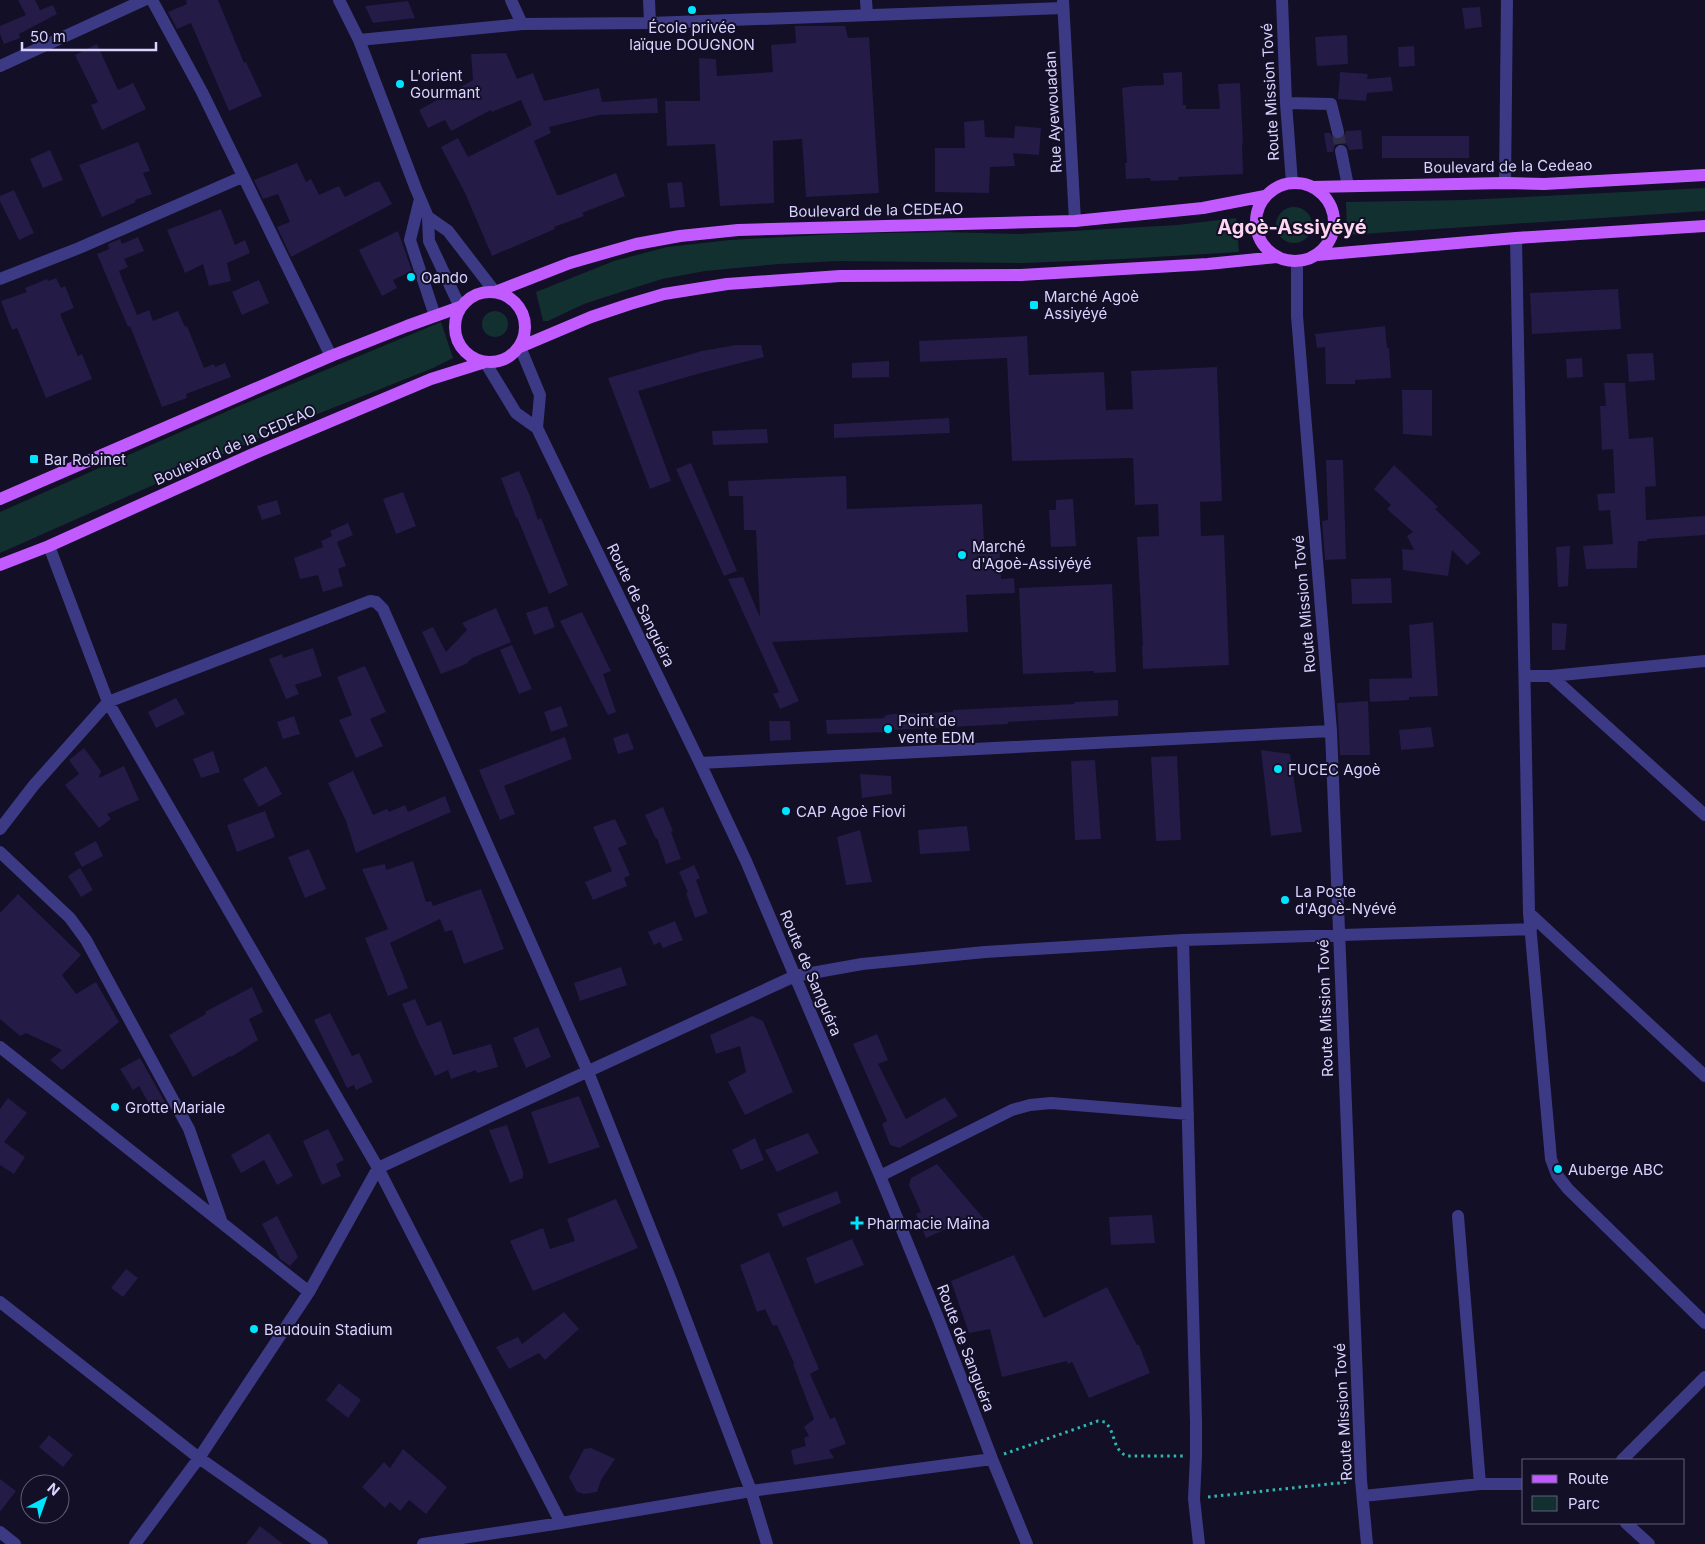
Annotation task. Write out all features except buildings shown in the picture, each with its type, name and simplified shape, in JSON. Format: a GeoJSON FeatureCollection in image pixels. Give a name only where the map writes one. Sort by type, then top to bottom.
{"type":"FeatureCollection","features":[{"type":"Feature","properties":{"kind":"main road","name":"Boulevard de la Cedeao"},"geometry":{"type":"LineString","coordinates":[[1292,183],[1302,183],[1312,187],[1505,183],[1544,184],[1705,175]]}},
{"type":"Feature","properties":{"kind":"main road"},"geometry":{"type":"LineString","coordinates":[[1292,183],[1277,187],[1265,196],[1259,204],[1256,214],[1257,234],[1262,244],[1277,257],[1287,260],[1297,261],[1316,255],[1330,240],[1334,220],[1332,210],[1328,200],[1312,187]]}},
{"type":"Feature","properties":{"kind":"main road","name":"Boulevard de la CEDEAO"},"geometry":{"type":"LineString","coordinates":[[495,292],[570,263],[636,244],[680,236],[738,230],[1075,221],[1203,208],[1265,196]]}},
{"type":"Feature","properties":{"kind":"main road"},"geometry":{"type":"LineString","coordinates":[[1316,255],[1516,238],[1705,226]]}},
{"type":"Feature","properties":{"kind":"main road"},"geometry":{"type":"LineString","coordinates":[[520,347],[591,317],[630,304],[664,294],[727,284],[840,276],[1021,275],[1208,264],[1277,257]]}},
{"type":"Feature","properties":{"kind":"main road"},"geometry":{"type":"LineString","coordinates":[[485,292],[495,292],[505,295],[514,301],[524,317],[526,328],[520,347],[513,354],[505,360],[485,362],[467,354],[458,341],[454,327],[460,307],[467,300],[485,292]]}},
{"type":"Feature","properties":{"kind":"main road"},"geometry":{"type":"LineString","coordinates":[[0,499],[331,356],[460,307]]}},
{"type":"Feature","properties":{"kind":"main road","name":"Boulevard de la CEDEAO"},"geometry":{"type":"LineString","coordinates":[[0,565],[50,546],[253,454],[431,379],[485,362]]}},
{"type":"Feature","properties":{"kind":"street"},"geometry":{"type":"LineString","coordinates":[[0,66],[144,0]]}},
{"type":"Feature","properties":{"kind":"street"},"geometry":{"type":"LineString","coordinates":[[152,0],[202,92],[331,356]]}},
{"type":"Feature","properties":{"kind":"street"},"geometry":{"type":"LineString","coordinates":[[339,0],[359,40],[428,217],[429,241],[460,307]]}},
{"type":"Feature","properties":{"kind":"street"},"geometry":{"type":"LineString","coordinates":[[511,0],[522,24]]}},
{"type":"Feature","properties":{"kind":"street"},"geometry":{"type":"LineString","coordinates":[[649,0],[650,23]]}},
{"type":"Feature","properties":{"kind":"street"},"geometry":{"type":"LineString","coordinates":[[866,0],[866,15]]}},
{"type":"Feature","properties":{"kind":"street","name":"Route Mission Tové"},"geometry":{"type":"LineString","coordinates":[[1282,0],[1286,103],[1292,183]]}},
{"type":"Feature","properties":{"kind":"street"},"geometry":{"type":"LineString","coordinates":[[1505,183],[1507,0]]}},
{"type":"Feature","properties":{"kind":"street"},"geometry":{"type":"LineString","coordinates":[[359,40],[522,24],[650,23],[866,15],[1063,4]]}},
{"type":"Feature","properties":{"kind":"street","name":"Rue Ayewouadan"},"geometry":{"type":"LineString","coordinates":[[1063,4],[1075,221]]}},
{"type":"Feature","properties":{"kind":"street"},"geometry":{"type":"LineString","coordinates":[[1286,103],[1331,104],[1338,132]]}},
{"type":"Feature","properties":{"kind":"street"},"geometry":{"type":"LineString","coordinates":[[1341,151],[1348,186]]}},
{"type":"Feature","properties":{"kind":"street"},"geometry":{"type":"LineString","coordinates":[[0,279],[79,248],[242,177]]}},
{"type":"Feature","properties":{"kind":"street"},"geometry":{"type":"LineString","coordinates":[[420,199],[410,240],[435,316]]}},
{"type":"Feature","properties":{"kind":"street"},"geometry":{"type":"LineString","coordinates":[[428,217],[448,231],[495,292]]}},
{"type":"Feature","properties":{"kind":"street"},"geometry":{"type":"LineString","coordinates":[[1516,238],[1529,913],[1551,1159],[1556,1175],[1568,1189],[1705,1323]]}},
{"type":"Feature","properties":{"kind":"street","name":"Route Mission Tové"},"geometry":{"type":"LineString","coordinates":[[1297,261],[1297,316],[1331,731],[1361,1480],[1367,1544]]}},
{"type":"Feature","properties":{"kind":"street"},"geometry":{"type":"LineString","coordinates":[[520,347],[540,395],[537,428]]}},
{"type":"Feature","properties":{"kind":"street","name":"Route de Sanguéra"},"geometry":{"type":"LineString","coordinates":[[485,362],[516,413],[537,428],[746,861],[880,1176],[1027,1544]]}},
{"type":"Feature","properties":{"kind":"street"},"geometry":{"type":"LineString","coordinates":[[50,546],[108,702],[378,1168],[561,1523]]}},
{"type":"Feature","properties":{"kind":"street"},"geometry":{"type":"LineString","coordinates":[[0,829],[34,785],[108,702],[370,601],[376,602],[383,609],[588,1072],[672,1283],[751,1491],[767,1544]]}},
{"type":"Feature","properties":{"kind":"street"},"geometry":{"type":"LineString","coordinates":[[1525,676],[1550,676],[1705,661]]}},
{"type":"Feature","properties":{"kind":"street"},"geometry":{"type":"LineString","coordinates":[[1550,676],[1705,814]]}},
{"type":"Feature","properties":{"kind":"street"},"geometry":{"type":"LineString","coordinates":[[700,763],[1331,731]]}},
{"type":"Feature","properties":{"kind":"street"},"geometry":{"type":"LineString","coordinates":[[0,852],[70,918],[86,940],[189,1129],[222,1223]]}},
{"type":"Feature","properties":{"kind":"street"},"geometry":{"type":"LineString","coordinates":[[1529,913],[1705,1076]]}},
{"type":"Feature","properties":{"kind":"street"},"geometry":{"type":"LineString","coordinates":[[135,1544],[199,1458],[309,1292],[378,1168],[795,976],[862,964],[927,957],[1183,940],[1531,929]]}},
{"type":"Feature","properties":{"kind":"street"},"geometry":{"type":"LineString","coordinates":[[1183,940],[1196,1456],[1194,1499],[1199,1544]]}},
{"type":"Feature","properties":{"kind":"street"},"geometry":{"type":"LineString","coordinates":[[0,1047],[309,1292]]}},
{"type":"Feature","properties":{"kind":"street"},"geometry":{"type":"LineString","coordinates":[[880,1176],[1012,1110],[1030,1104],[1052,1103],[1188,1114]]}},
{"type":"Feature","properties":{"kind":"street"},"geometry":{"type":"LineString","coordinates":[[1458,1216],[1480,1484]]}},
{"type":"Feature","properties":{"kind":"street"},"geometry":{"type":"LineString","coordinates":[[0,1302],[199,1458],[322,1544]]}},
{"type":"Feature","properties":{"kind":"street"},"geometry":{"type":"LineString","coordinates":[[1623,1459],[1705,1377]]}},
{"type":"Feature","properties":{"kind":"street"},"geometry":{"type":"LineString","coordinates":[[423,1544],[751,1491],[992,1459]]}},
{"type":"Feature","properties":{"kind":"street"},"geometry":{"type":"LineString","coordinates":[[1363,1496],[1480,1484],[1522,1484]]}},
{"type":"Feature","properties":{"kind":"street"},"geometry":{"type":"LineString","coordinates":[[1627,1524],[1649,1544]]}},
{"type":"Feature","properties":{"kind":"street"},"geometry":{"type":"LineString","coordinates":[[0,1532],[15,1544]]}},
{"type":"Feature","properties":{"kind":"path"},"geometry":{"type":"LineString","coordinates":[[992,1459],[1098,1421],[1105,1422],[1110,1427],[1121,1454],[1127,1456],[1196,1456]]}},
{"type":"Feature","properties":{"kind":"path"},"geometry":{"type":"LineString","coordinates":[[1194,1499],[1361,1480]]}},
{"type":"Feature","properties":{"kind":"green space"},"geometry":{"type":"Polygon","coordinates":[[[1705,188],[1705,211],[1347,235],[1346,202],[1464,200],[1705,188]]]}},
{"type":"Feature","properties":{"kind":"green space"},"geometry":{"type":"Polygon","coordinates":[[[1294,207],[1301,208],[1307,212],[1311,218],[1311,232],[1307,238],[1301,242],[1294,243],[1287,242],[1281,238],[1277,232],[1276,225],[1277,218],[1281,212],[1287,208],[1294,207]]]}},
{"type":"Feature","properties":{"kind":"green space"},"geometry":{"type":"Polygon","coordinates":[[[1236,218],[1239,252],[1024,263],[839,261],[705,271],[662,279],[621,292],[584,304],[548,321],[543,321],[536,292],[614,261],[667,247],[730,240],[837,234],[942,232],[1019,234],[1177,225],[1236,218]]]}},
{"type":"Feature","properties":{"kind":"green space"},"geometry":{"type":"Polygon","coordinates":[[[495,311],[504,315],[508,324],[504,333],[495,337],[486,333],[482,324],[486,315],[495,311]]]}},
{"type":"Feature","properties":{"kind":"green space"},"geometry":{"type":"Polygon","coordinates":[[[441,322],[453,358],[433,368],[275,431],[0,553],[0,512],[239,406],[441,322]]]}},
{"type":"Feature","properties":{"kind":"tunnel"},"geometry":{"type":"LineString","coordinates":[[1338,132],[1341,151]]}},
{"type":"Feature","properties":{"kind":"place","name":"École privée laïque DOUGNON"},"geometry":{"type":"Point","coordinates":[692,10]}},
{"type":"Feature","properties":{"kind":"place","name":"L'orient Gourmant"},"geometry":{"type":"Point","coordinates":[400,84]}},
{"type":"Feature","properties":{"kind":"place","name":"Oando"},"geometry":{"type":"Point","coordinates":[411,277]}},
{"type":"Feature","properties":{"kind":"place","name":"Marché Agoè Assiyéyé"},"geometry":{"type":"Point","coordinates":[1034,305]}},
{"type":"Feature","properties":{"kind":"place","name":"Bar Robinet"},"geometry":{"type":"Point","coordinates":[34,459]}},
{"type":"Feature","properties":{"kind":"place","name":"Marché d'Agoè-Assiyéyé"},"geometry":{"type":"Point","coordinates":[962,555]}},
{"type":"Feature","properties":{"kind":"place","name":"Point de vente EDM"},"geometry":{"type":"Point","coordinates":[888,729]}},
{"type":"Feature","properties":{"kind":"place","name":"FUCEC Agoè"},"geometry":{"type":"Point","coordinates":[1278,769]}},
{"type":"Feature","properties":{"kind":"place","name":"CAP Agoè Fiovi"},"geometry":{"type":"Point","coordinates":[786,811]}},
{"type":"Feature","properties":{"kind":"place","name":"La Poste d'Agoè-Nyévé"},"geometry":{"type":"Point","coordinates":[1285,900]}},
{"type":"Feature","properties":{"kind":"place","name":"Grotte Mariale"},"geometry":{"type":"Point","coordinates":[115,1107]}},
{"type":"Feature","properties":{"kind":"place","name":"Auberge ABC"},"geometry":{"type":"Point","coordinates":[1558,1169]}},
{"type":"Feature","properties":{"kind":"place","name":"Pharmacie Maïna"},"geometry":{"type":"Point","coordinates":[857,1223]}},
{"type":"Feature","properties":{"kind":"place","name":"Baudouin Stadium"},"geometry":{"type":"Point","coordinates":[254,1329]}},
{"type":"Feature","properties":{"kind":"district","name":"Agoè-Assiyéyé"},"geometry":{"type":"Point","coordinates":[1292,227]}}]}
